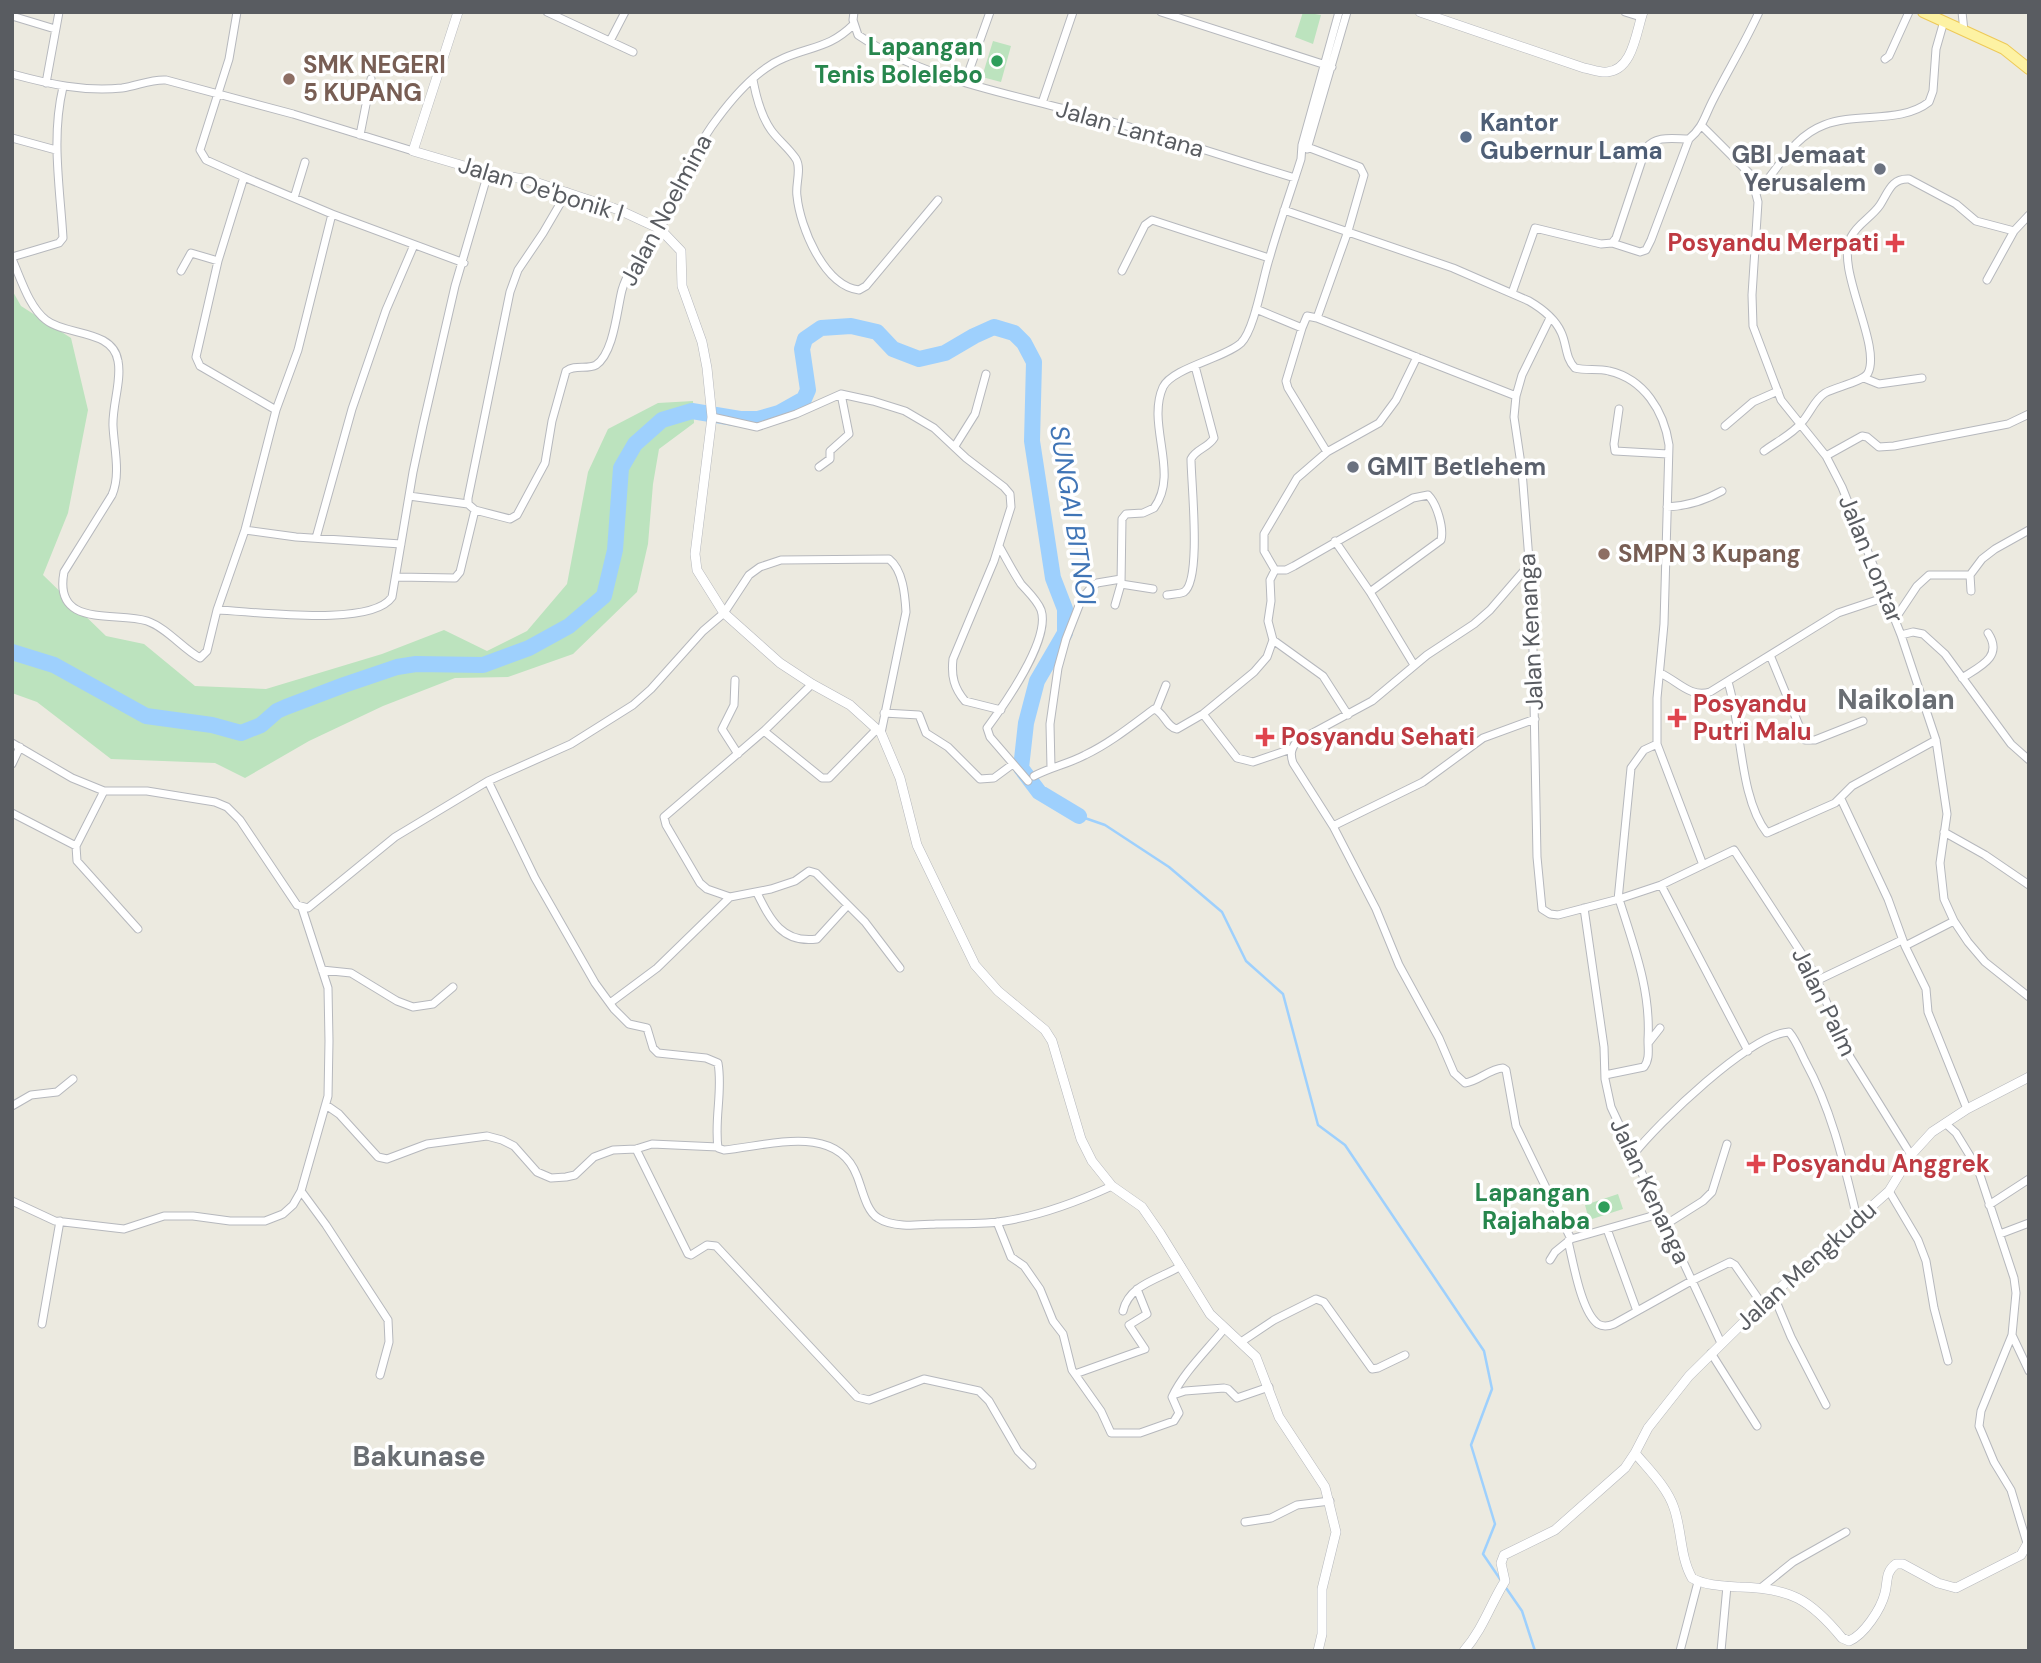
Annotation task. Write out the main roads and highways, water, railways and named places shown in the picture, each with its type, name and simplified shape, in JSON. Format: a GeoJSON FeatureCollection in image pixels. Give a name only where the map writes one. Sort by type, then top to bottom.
{"type":"FeatureCollection","features":[{"type":"Feature","properties":{"kind":"main road"},"geometry":{"type":"LineString","coordinates":[[1923,12],[2004,49],[2029,69]]}},
{"type":"Feature","properties":{"kind":"waterway","name":"SUNGAI BITNOI"},"geometry":{"type":"LineString","coordinates":[[12,652],[54,665],[146,716],[212,725],[241,733],[261,725],[286,707],[397,667],[416,664],[483,665],[529,648],[569,626],[604,596],[615,550],[621,468],[635,444],[662,420],[692,411],[740,419],[758,419],[779,413],[804,399],[808,390],[802,349],[805,339],[821,328],[851,326],[877,332],[893,349],[919,359],[945,353],[994,327],[1014,333],[1024,343],[1034,362],[1032,441],[1053,578],[1065,609],[1065,633],[1037,681],[1026,723],[1021,768],[1039,792],[1079,816]]}},
{"type":"Feature","properties":{"kind":"waterway"},"geometry":{"type":"LineString","coordinates":[[1079,816],[1105,825],[1169,867],[1222,912],[1246,961],[1283,994],[1318,1125],[1345,1145],[1484,1351],[1492,1389],[1471,1445],[1495,1524],[1483,1554],[1500,1579]]}},
{"type":"Feature","properties":{"kind":"waterway"},"geometry":{"type":"LineString","coordinates":[[1504,1585],[1522,1611],[1535,1651]]}},
{"type":"Feature","properties":{"kind":"place","name":"Lapangan Tenis Bolelebo"},"geometry":{"type":"Point","coordinates":[997,61]}},
{"type":"Feature","properties":{"kind":"place","name":"SMK NEGERI 5 KUPANG"},"geometry":{"type":"Point","coordinates":[289,79]}},
{"type":"Feature","properties":{"kind":"place","name":"Kantor Gubernur Lama"},"geometry":{"type":"Point","coordinates":[1466,137]}},
{"type":"Feature","properties":{"kind":"place","name":"GBI Jemaat Yerusalem"},"geometry":{"type":"Point","coordinates":[1880,169]}},
{"type":"Feature","properties":{"kind":"place","name":"Posyandu Merpati"},"geometry":{"type":"Point","coordinates":[1895,243]}},
{"type":"Feature","properties":{"kind":"place","name":"GMIT Betlehem"},"geometry":{"type":"Point","coordinates":[1353,467]}},
{"type":"Feature","properties":{"kind":"place","name":"SMPN 3 Kupang"},"geometry":{"type":"Point","coordinates":[1604,554]}},
{"type":"Feature","properties":{"kind":"place","name":"Posyandu Putri Malu"},"geometry":{"type":"Point","coordinates":[1677,718]}},
{"type":"Feature","properties":{"kind":"place","name":"Posyandu Sehati"},"geometry":{"type":"Point","coordinates":[1265,737]}},
{"type":"Feature","properties":{"kind":"place","name":"Posyandu Anggrek"},"geometry":{"type":"Point","coordinates":[1756,1164]}},
{"type":"Feature","properties":{"kind":"place","name":"Lapangan Rajahaba"},"geometry":{"type":"Point","coordinates":[1604,1207]}},
{"type":"Feature","properties":{"kind":"district","name":"Naikolan"},"geometry":{"type":"Point","coordinates":[1896,699]}},
{"type":"Feature","properties":{"kind":"district","name":"Bakunase"},"geometry":{"type":"Point","coordinates":[419,1456]}}]}
